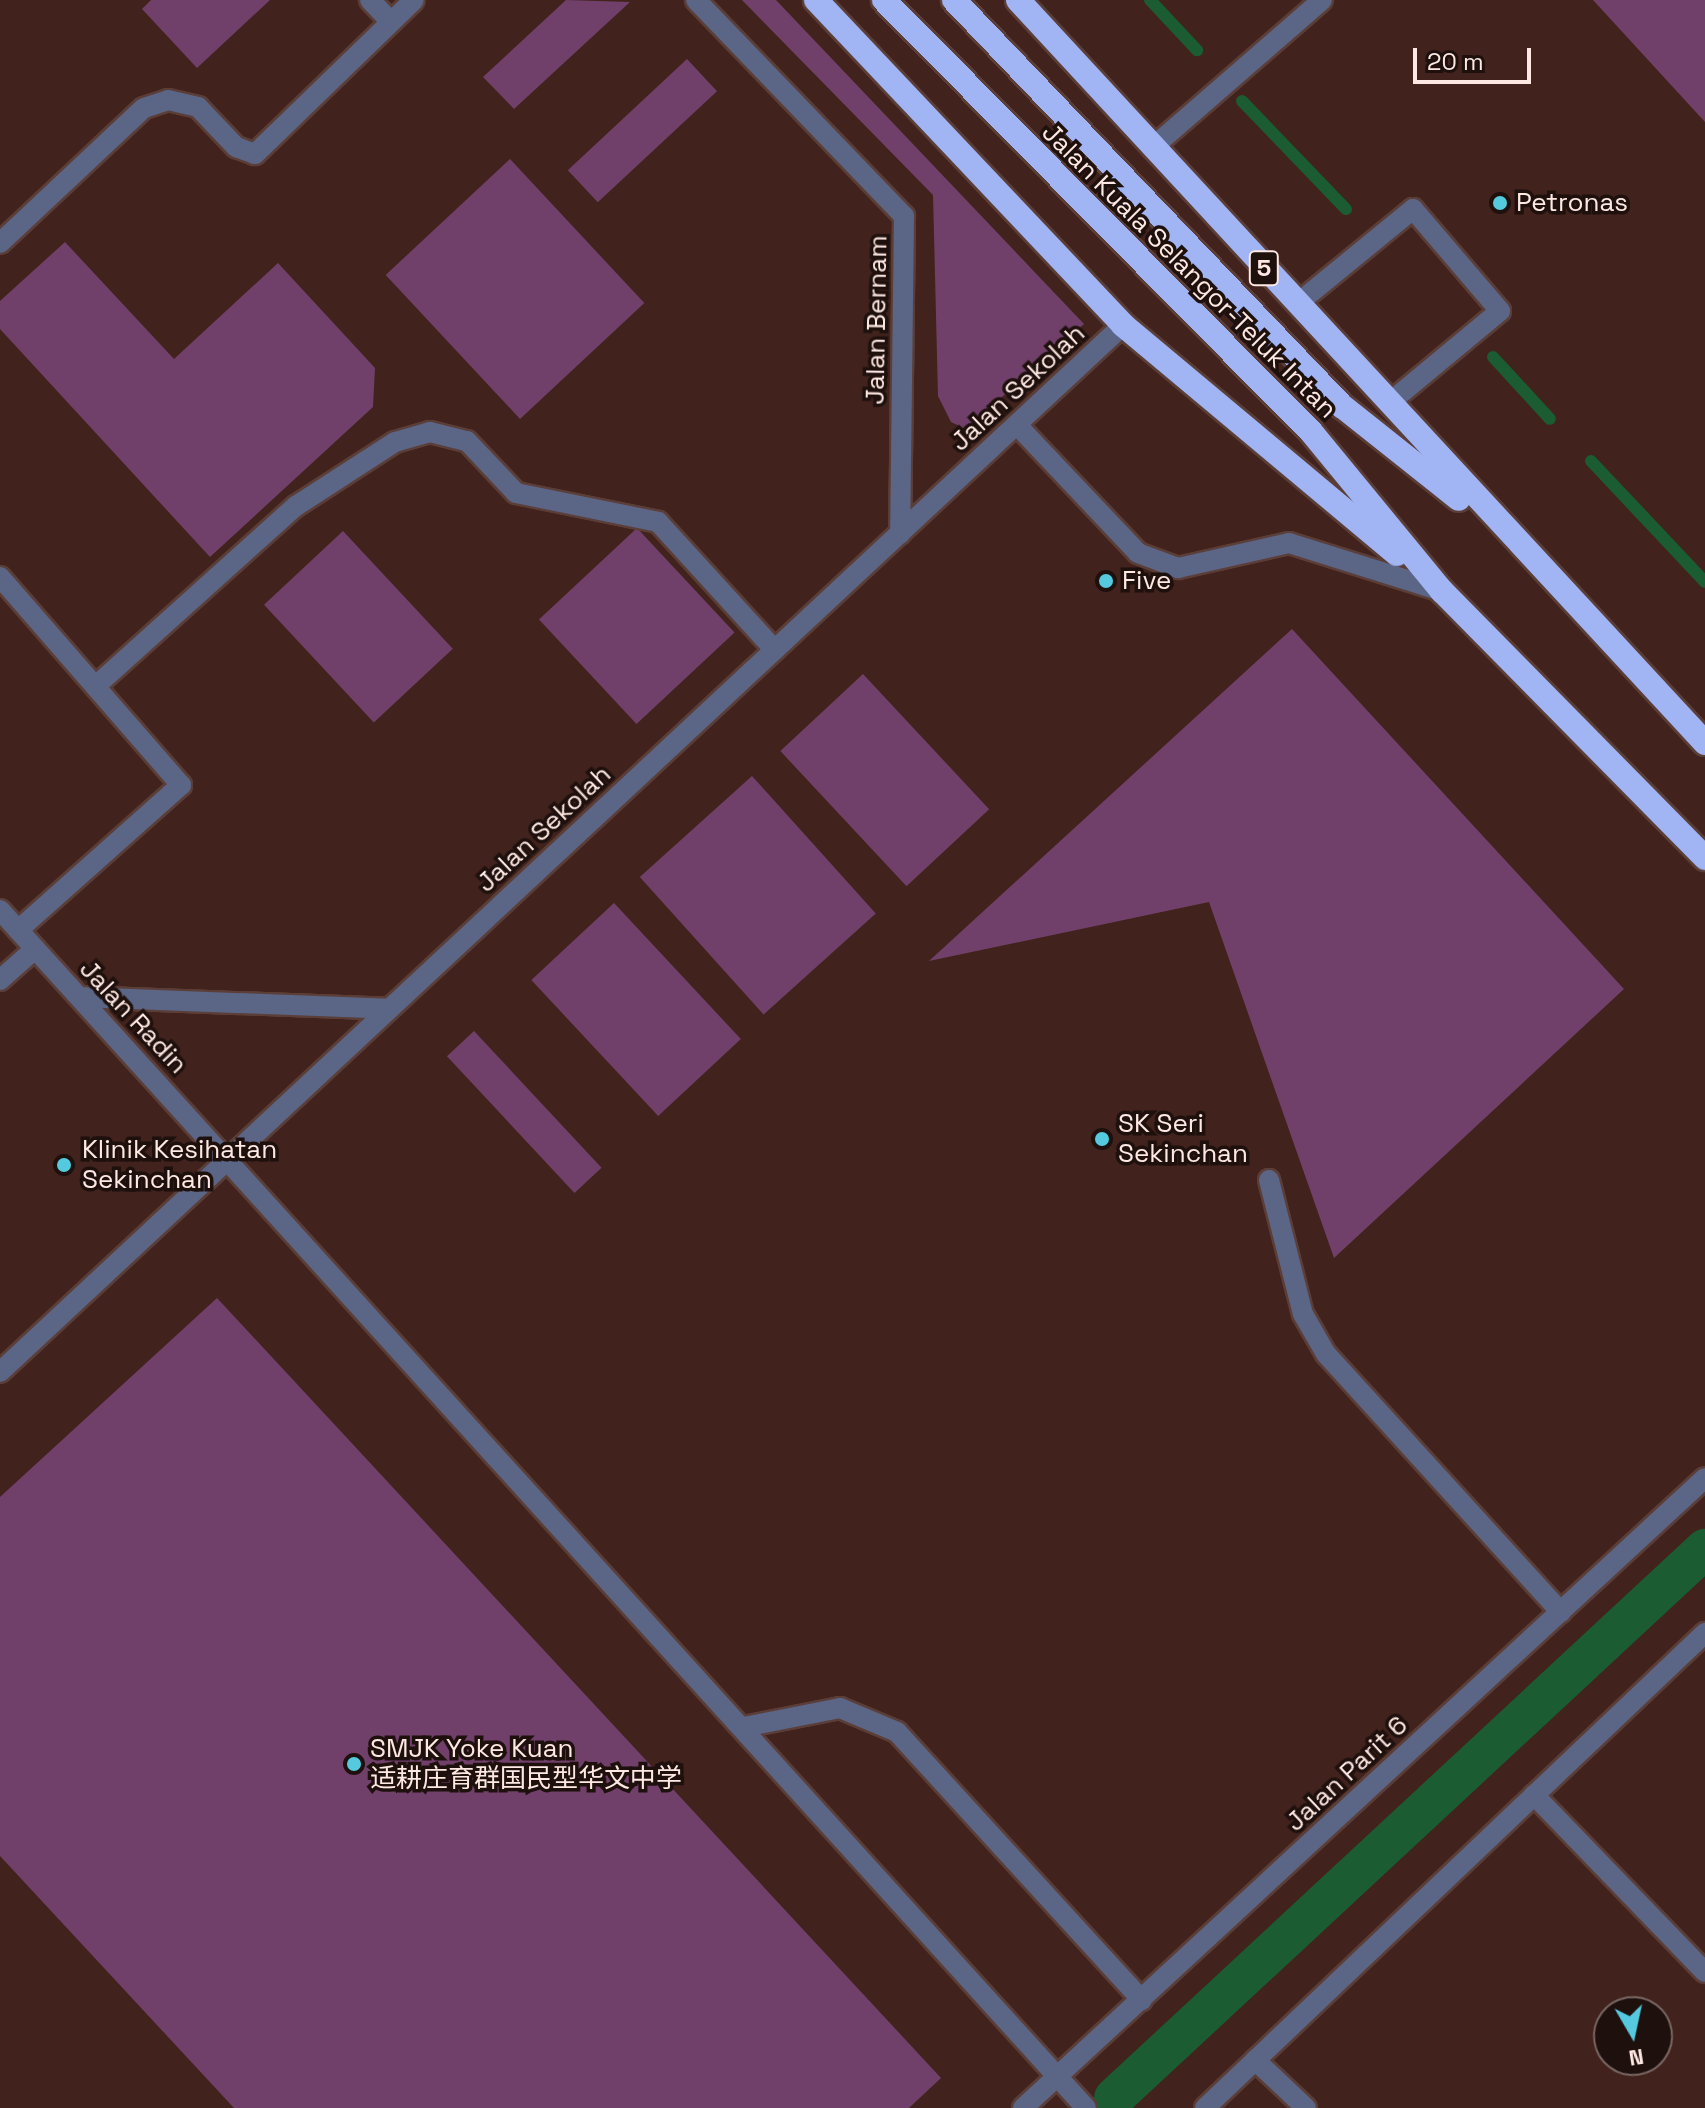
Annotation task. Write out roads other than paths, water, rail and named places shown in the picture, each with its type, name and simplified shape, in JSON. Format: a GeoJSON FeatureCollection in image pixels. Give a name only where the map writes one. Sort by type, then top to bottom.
{"type":"FeatureCollection","features":[{"type":"Feature","properties":{"kind":"highway","name":"Jalan Kuala Selangor-Teluk Intan"},"geometry":{"type":"LineString","coordinates":[[816,0],[1123,325],[1442,591]]}},
{"type":"Feature","properties":{"kind":"highway","name":"Jalan Kuala Selangor-Teluk Intan"},"geometry":{"type":"LineString","coordinates":[[884,0],[1312,433],[1442,591],[1705,858]]}},
{"type":"Feature","properties":{"kind":"highway","name":"Jalan Kuala Selangor-Teluk Intan"},"geometry":{"type":"LineString","coordinates":[[954,0],[1342,406],[1508,538]]}},
{"type":"Feature","properties":{"kind":"highway","name":"Jalan Kuala Selangor-Teluk Intan"},"geometry":{"type":"LineString","coordinates":[[1018,0],[1389,403],[1508,538],[1705,743]]}},
{"type":"Feature","properties":{"kind":"street"},"geometry":{"type":"LineString","coordinates":[[370,0],[391,22]]}},
{"type":"Feature","properties":{"kind":"street"},"geometry":{"type":"LineString","coordinates":[[0,243],[144,108],[168,100],[198,107],[236,147],[255,154],[414,0]]}},
{"type":"Feature","properties":{"kind":"street","name":"Jalan Bernam"},"geometry":{"type":"LineString","coordinates":[[696,0],[904,216],[900,534]]}},
{"type":"Feature","properties":{"kind":"street"},"geometry":{"type":"LineString","coordinates":[[1152,148],[1322,0]]}},
{"type":"Feature","properties":{"kind":"street"},"geometry":{"type":"LineString","coordinates":[[1297,304],[1413,209],[1500,311],[1389,403]]}},
{"type":"Feature","properties":{"kind":"street","name":"Jalan Sekolah"},"geometry":{"type":"LineString","coordinates":[[0,1372],[1123,325]]}},
{"type":"Feature","properties":{"kind":"street"},"geometry":{"type":"LineString","coordinates":[[1017,425],[1138,553],[1178,568],[1289,543],[1442,591]]}},
{"type":"Feature","properties":{"kind":"street"},"geometry":{"type":"LineString","coordinates":[[98,684],[296,506],[395,442],[430,432],[467,441],[516,493],[658,522],[775,650]]}},
{"type":"Feature","properties":{"kind":"street"},"geometry":{"type":"LineString","coordinates":[[0,577],[98,684],[181,785],[18,930]]}},
{"type":"Feature","properties":{"kind":"street","name":"Jalan Radin"},"geometry":{"type":"LineString","coordinates":[[0,910],[229,1158],[1086,2108]]}},
{"type":"Feature","properties":{"kind":"street"},"geometry":{"type":"LineString","coordinates":[[0,980],[35,949]]}},
{"type":"Feature","properties":{"kind":"street"},"geometry":{"type":"LineString","coordinates":[[80,997],[389,1009]]}},
{"type":"Feature","properties":{"kind":"street"},"geometry":{"type":"LineString","coordinates":[[1269,1180],[1303,1314],[1326,1354],[1561,1612]]}},
{"type":"Feature","properties":{"kind":"street","name":"Jalan Parit 6"},"geometry":{"type":"LineString","coordinates":[[1023,2108],[1705,1478]]}},
{"type":"Feature","properties":{"kind":"street"},"geometry":{"type":"LineString","coordinates":[[1205,2108],[1705,1633]]}},
{"type":"Feature","properties":{"kind":"street"},"geometry":{"type":"LineString","coordinates":[[744,1727],[840,1708],[897,1732],[1142,2000]]}},
{"type":"Feature","properties":{"kind":"street"},"geometry":{"type":"LineString","coordinates":[[1534,1795],[1705,1972]]}},
{"type":"Feature","properties":{"kind":"street"},"geometry":{"type":"LineString","coordinates":[[1255,2060],[1306,2108]]}},
{"type":"Feature","properties":{"kind":"waterway"},"geometry":{"type":"LineString","coordinates":[[1150,0],[1197,50]]}},
{"type":"Feature","properties":{"kind":"waterway"},"geometry":{"type":"LineString","coordinates":[[1242,101],[1346,209]]}},
{"type":"Feature","properties":{"kind":"waterway"},"geometry":{"type":"LineString","coordinates":[[1493,357],[1550,419]]}},
{"type":"Feature","properties":{"kind":"waterway"},"geometry":{"type":"LineString","coordinates":[[1591,461],[1705,582]]}},
{"type":"Feature","properties":{"kind":"waterway"},"geometry":{"type":"LineString","coordinates":[[1114,2098],[1705,1549]]}},
{"type":"Feature","properties":{"kind":"place","name":"Petronas"},"geometry":{"type":"Point","coordinates":[1500,203]}},
{"type":"Feature","properties":{"kind":"place","name":"Five"},"geometry":{"type":"Point","coordinates":[1106,581]}},
{"type":"Feature","properties":{"kind":"place","name":"SK Seri Sekinchan"},"geometry":{"type":"Point","coordinates":[1102,1139]}},
{"type":"Feature","properties":{"kind":"place","name":"Klinik Kesihatan Sekinchan"},"geometry":{"type":"Point","coordinates":[64,1165]}},
{"type":"Feature","properties":{"kind":"place","name":"SMJK Yoke Kuan 适耕庄育群国民型华文中学"},"geometry":{"type":"Point","coordinates":[354,1764]}}]}
